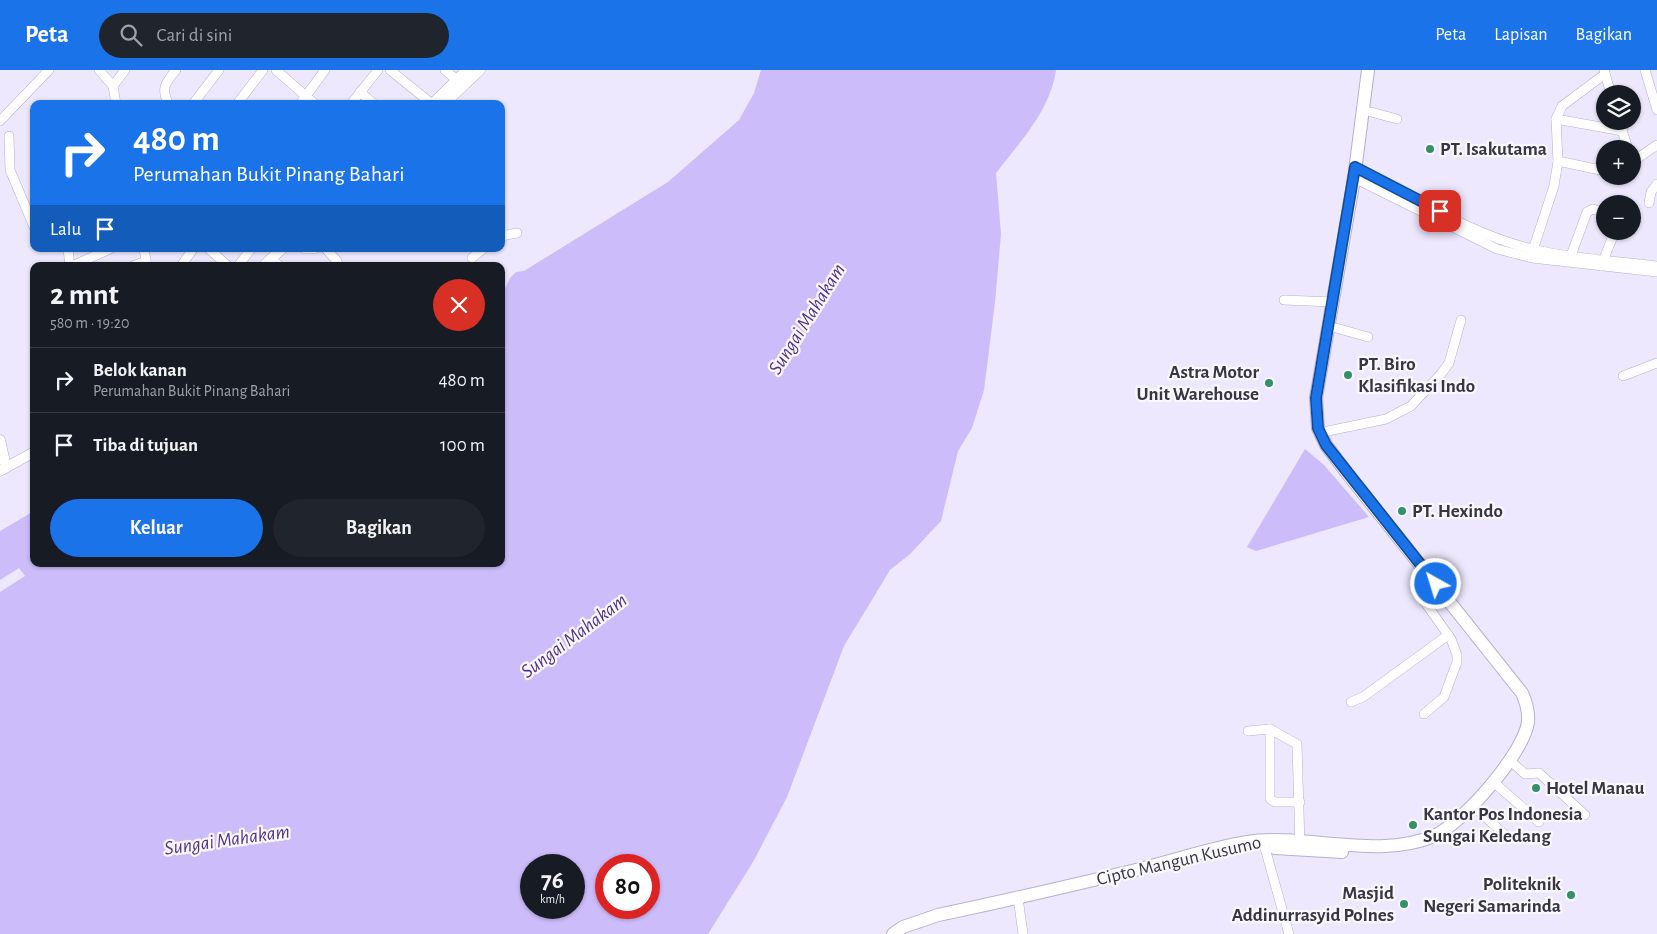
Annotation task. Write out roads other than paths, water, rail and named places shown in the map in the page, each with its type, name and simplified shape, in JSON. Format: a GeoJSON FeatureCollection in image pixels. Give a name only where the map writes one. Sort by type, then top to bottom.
{"type":"FeatureCollection","features":[{"type":"Feature","properties":{"kind":"highway","name":"Cipto Mangun Kusumo"},"geometry":{"type":"LineString","coordinates":[[907,934],[943,922],[1019,905],[1246,842],[1386,853],[1411,850],[1440,840],[1476,809],[1515,765],[1528,743],[1533,724],[1534,707],[1526,688],[1482,629],[1395,526],[1339,451],[1328,431],[1324,418],[1324,395],[1336,328],[1358,174],[1368,70]]}},
{"type":"Feature","properties":{"kind":"highway","name":"Cipto Mangun Kusumo"},"geometry":{"type":"LineString","coordinates":[[893,934],[903,928],[938,915],[1080,887],[1235,852],[1300,845],[1402,844],[1436,835],[1468,808],[1501,772],[1518,749],[1528,722],[1526,700],[1333,455],[1318,428],[1317,391],[1371,112],[1375,70]]}},
{"type":"Feature","properties":{"kind":"main road"},"geometry":{"type":"LineString","coordinates":[[436,100],[467,70]]}},
{"type":"Feature","properties":{"kind":"main road"},"geometry":{"type":"LineString","coordinates":[[448,100],[480,70]]}},
{"type":"Feature","properties":{"kind":"main road"},"geometry":{"type":"LineString","coordinates":[[268,262],[279,252]]}},
{"type":"Feature","properties":{"kind":"main road"},"geometry":{"type":"LineString","coordinates":[[0,440],[3,469],[30,454]]}},
{"type":"Feature","properties":{"kind":"street"},"geometry":{"type":"LineString","coordinates":[[0,121],[50,70]]}},
{"type":"Feature","properties":{"kind":"street"},"geometry":{"type":"LineString","coordinates":[[99,70],[113,86],[115,100]]}},
{"type":"Feature","properties":{"kind":"street"},"geometry":{"type":"LineString","coordinates":[[113,86],[125,70]]}},
{"type":"Feature","properties":{"kind":"street"},"geometry":{"type":"LineString","coordinates":[[167,100],[164,95],[164,88],[176,70]]}},
{"type":"Feature","properties":{"kind":"street"},"geometry":{"type":"LineString","coordinates":[[196,100],[219,70]]}},
{"type":"Feature","properties":{"kind":"street"},"geometry":{"type":"LineString","coordinates":[[241,100],[263,70]]}},
{"type":"Feature","properties":{"kind":"street"},"geometry":{"type":"LineString","coordinates":[[276,70],[312,100]]}},
{"type":"Feature","properties":{"kind":"street"},"geometry":{"type":"LineString","coordinates":[[303,100],[325,70]]}},
{"type":"Feature","properties":{"kind":"street"},"geometry":{"type":"LineString","coordinates":[[354,100],[378,70]]}},
{"type":"Feature","properties":{"kind":"street"},"geometry":{"type":"LineString","coordinates":[[390,70],[427,100]]}},
{"type":"Feature","properties":{"kind":"street"},"geometry":{"type":"LineString","coordinates":[[445,70],[457,80]]}},
{"type":"Feature","properties":{"kind":"street"},"geometry":{"type":"LineString","coordinates":[[1645,70],[1657,110]]}},
{"type":"Feature","properties":{"kind":"street"},"geometry":{"type":"LineString","coordinates":[[1532,254],[1554,186],[1558,161],[1556,119],[1562,106],[1604,72],[1608,85]]}},
{"type":"Feature","properties":{"kind":"street"},"geometry":{"type":"LineString","coordinates":[[360,92],[369,100]]}},
{"type":"Feature","properties":{"kind":"street"},"geometry":{"type":"LineString","coordinates":[[1371,112],[1397,119]]}},
{"type":"Feature","properties":{"kind":"street"},"geometry":{"type":"LineString","coordinates":[[1556,119],[1623,132],[1625,140]]}},
{"type":"Feature","properties":{"kind":"street"},"geometry":{"type":"LineString","coordinates":[[9,136],[10,170],[30,218]]}},
{"type":"Feature","properties":{"kind":"street"},"geometry":{"type":"LineString","coordinates":[[1641,156],[1657,145]]}},
{"type":"Feature","properties":{"kind":"street"},"geometry":{"type":"LineString","coordinates":[[1558,161],[1596,169]]}},
{"type":"Feature","properties":{"kind":"street"},"geometry":{"type":"LineString","coordinates":[[1358,174],[1532,254],[1657,272]]}},
{"type":"Feature","properties":{"kind":"street"},"geometry":{"type":"LineString","coordinates":[[1648,203],[1657,184]]}},
{"type":"Feature","properties":{"kind":"street"},"geometry":{"type":"LineString","coordinates":[[1569,259],[1590,210],[1596,212]]}},
{"type":"Feature","properties":{"kind":"street"},"geometry":{"type":"LineString","coordinates":[[505,235],[517,232]]}},
{"type":"Feature","properties":{"kind":"street"},"geometry":{"type":"LineString","coordinates":[[1602,264],[1611,240]]}},
{"type":"Feature","properties":{"kind":"street"},"geometry":{"type":"LineString","coordinates":[[80,262],[103,252]]}},
{"type":"Feature","properties":{"kind":"street"},"geometry":{"type":"LineString","coordinates":[[212,252],[224,262]]}},
{"type":"Feature","properties":{"kind":"street"},"geometry":{"type":"LineString","coordinates":[[241,262],[249,252]]}},
{"type":"Feature","properties":{"kind":"street"},"geometry":{"type":"LineString","coordinates":[[329,252],[338,262]]}},
{"type":"Feature","properties":{"kind":"street"},"geometry":{"type":"LineString","coordinates":[[472,258],[479,252]]}},
{"type":"Feature","properties":{"kind":"street"},"geometry":{"type":"LineString","coordinates":[[1602,264],[1657,266]]}},
{"type":"Feature","properties":{"kind":"street"},"geometry":{"type":"LineString","coordinates":[[1284,300],[1333,302]]}},
{"type":"Feature","properties":{"kind":"street"},"geometry":{"type":"LineString","coordinates":[[1328,431],[1386,419],[1411,406],[1441,374],[1448,362],[1461,320]]}},
{"type":"Feature","properties":{"kind":"street"},"geometry":{"type":"LineString","coordinates":[[1336,328],[1368,337]]}},
{"type":"Feature","properties":{"kind":"street"},"geometry":{"type":"LineString","coordinates":[[1623,376],[1657,363]]}},
{"type":"Feature","properties":{"kind":"street"},"geometry":{"type":"LineString","coordinates":[[1424,714],[1444,697],[1457,662],[1454,646],[1448,635],[1417,591],[1416,587],[1428,575]]}},
{"type":"Feature","properties":{"kind":"street"},"geometry":{"type":"LineString","coordinates":[[1351,702],[1363,697],[1448,635]]}},
{"type":"Feature","properties":{"kind":"street"},"geometry":{"type":"LineString","coordinates":[[1248,731],[1270,729],[1294,740],[1299,747],[1300,845]]}},
{"type":"Feature","properties":{"kind":"street"},"geometry":{"type":"LineString","coordinates":[[1270,729],[1270,799],[1275,802],[1300,802]]}},
{"type":"Feature","properties":{"kind":"street"},"geometry":{"type":"LineString","coordinates":[[1515,765],[1525,774],[1539,773],[1585,815]]}},
{"type":"Feature","properties":{"kind":"street"},"geometry":{"type":"LineString","coordinates":[[1498,786],[1540,822]]}},
{"type":"Feature","properties":{"kind":"street"},"geometry":{"type":"LineString","coordinates":[[1476,809],[1506,836]]}},
{"type":"Feature","properties":{"kind":"street"},"geometry":{"type":"LineString","coordinates":[[1265,848],[1290,934]]}},
{"type":"Feature","properties":{"kind":"street"},"geometry":{"type":"LineString","coordinates":[[1019,905],[1023,934]]}},
{"type":"Feature","properties":{"kind":"water","name":"Sungai Mahakam"},"geometry":{"type":"Polygon","coordinates":[[[761,70],[1056,70],[1053,85],[1041,112],[1024,138],[996,173],[1001,234],[984,390],[972,428],[958,451],[941,521],[910,554],[890,570],[844,646],[787,797],[753,862],[708,934],[0,934],[0,531],[30,513],[30,567],[505,567],[505,289],[510,278],[516,272],[524,271],[668,182],[739,120],[754,93],[761,70]]]}},
{"type":"Feature","properties":{"kind":"water"},"geometry":{"type":"Polygon","coordinates":[[[1305,449],[1324,465],[1369,517],[1256,551],[1247,547],[1305,449]]]}},
{"type":"Feature","properties":{"kind":"place","name":"PT. Isakutama"},"geometry":{"type":"Point","coordinates":[1430,149]}},
{"type":"Feature","properties":{"kind":"place","name":"PT. Biro Klasifikasi Indo"},"geometry":{"type":"Point","coordinates":[1348,375]}},
{"type":"Feature","properties":{"kind":"place","name":"Astra Motor Unit Warehouse"},"geometry":{"type":"Point","coordinates":[1269,383]}},
{"type":"Feature","properties":{"kind":"place","name":"PT. Hexindo"},"geometry":{"type":"Point","coordinates":[1402,511]}},
{"type":"Feature","properties":{"kind":"place","name":"Hotel Manau"},"geometry":{"type":"Point","coordinates":[1536,788]}},
{"type":"Feature","properties":{"kind":"place","name":"Kantor Pos Indonesia Sungai Keledang"},"geometry":{"type":"Point","coordinates":[1413,825]}},
{"type":"Feature","properties":{"kind":"place","name":"Politeknik Negeri Samarinda"},"geometry":{"type":"Point","coordinates":[1571,895]}},
{"type":"Feature","properties":{"kind":"place","name":"Masjid Addinurrasyid Polnes"},"geometry":{"type":"Point","coordinates":[1404,904]}}]}
